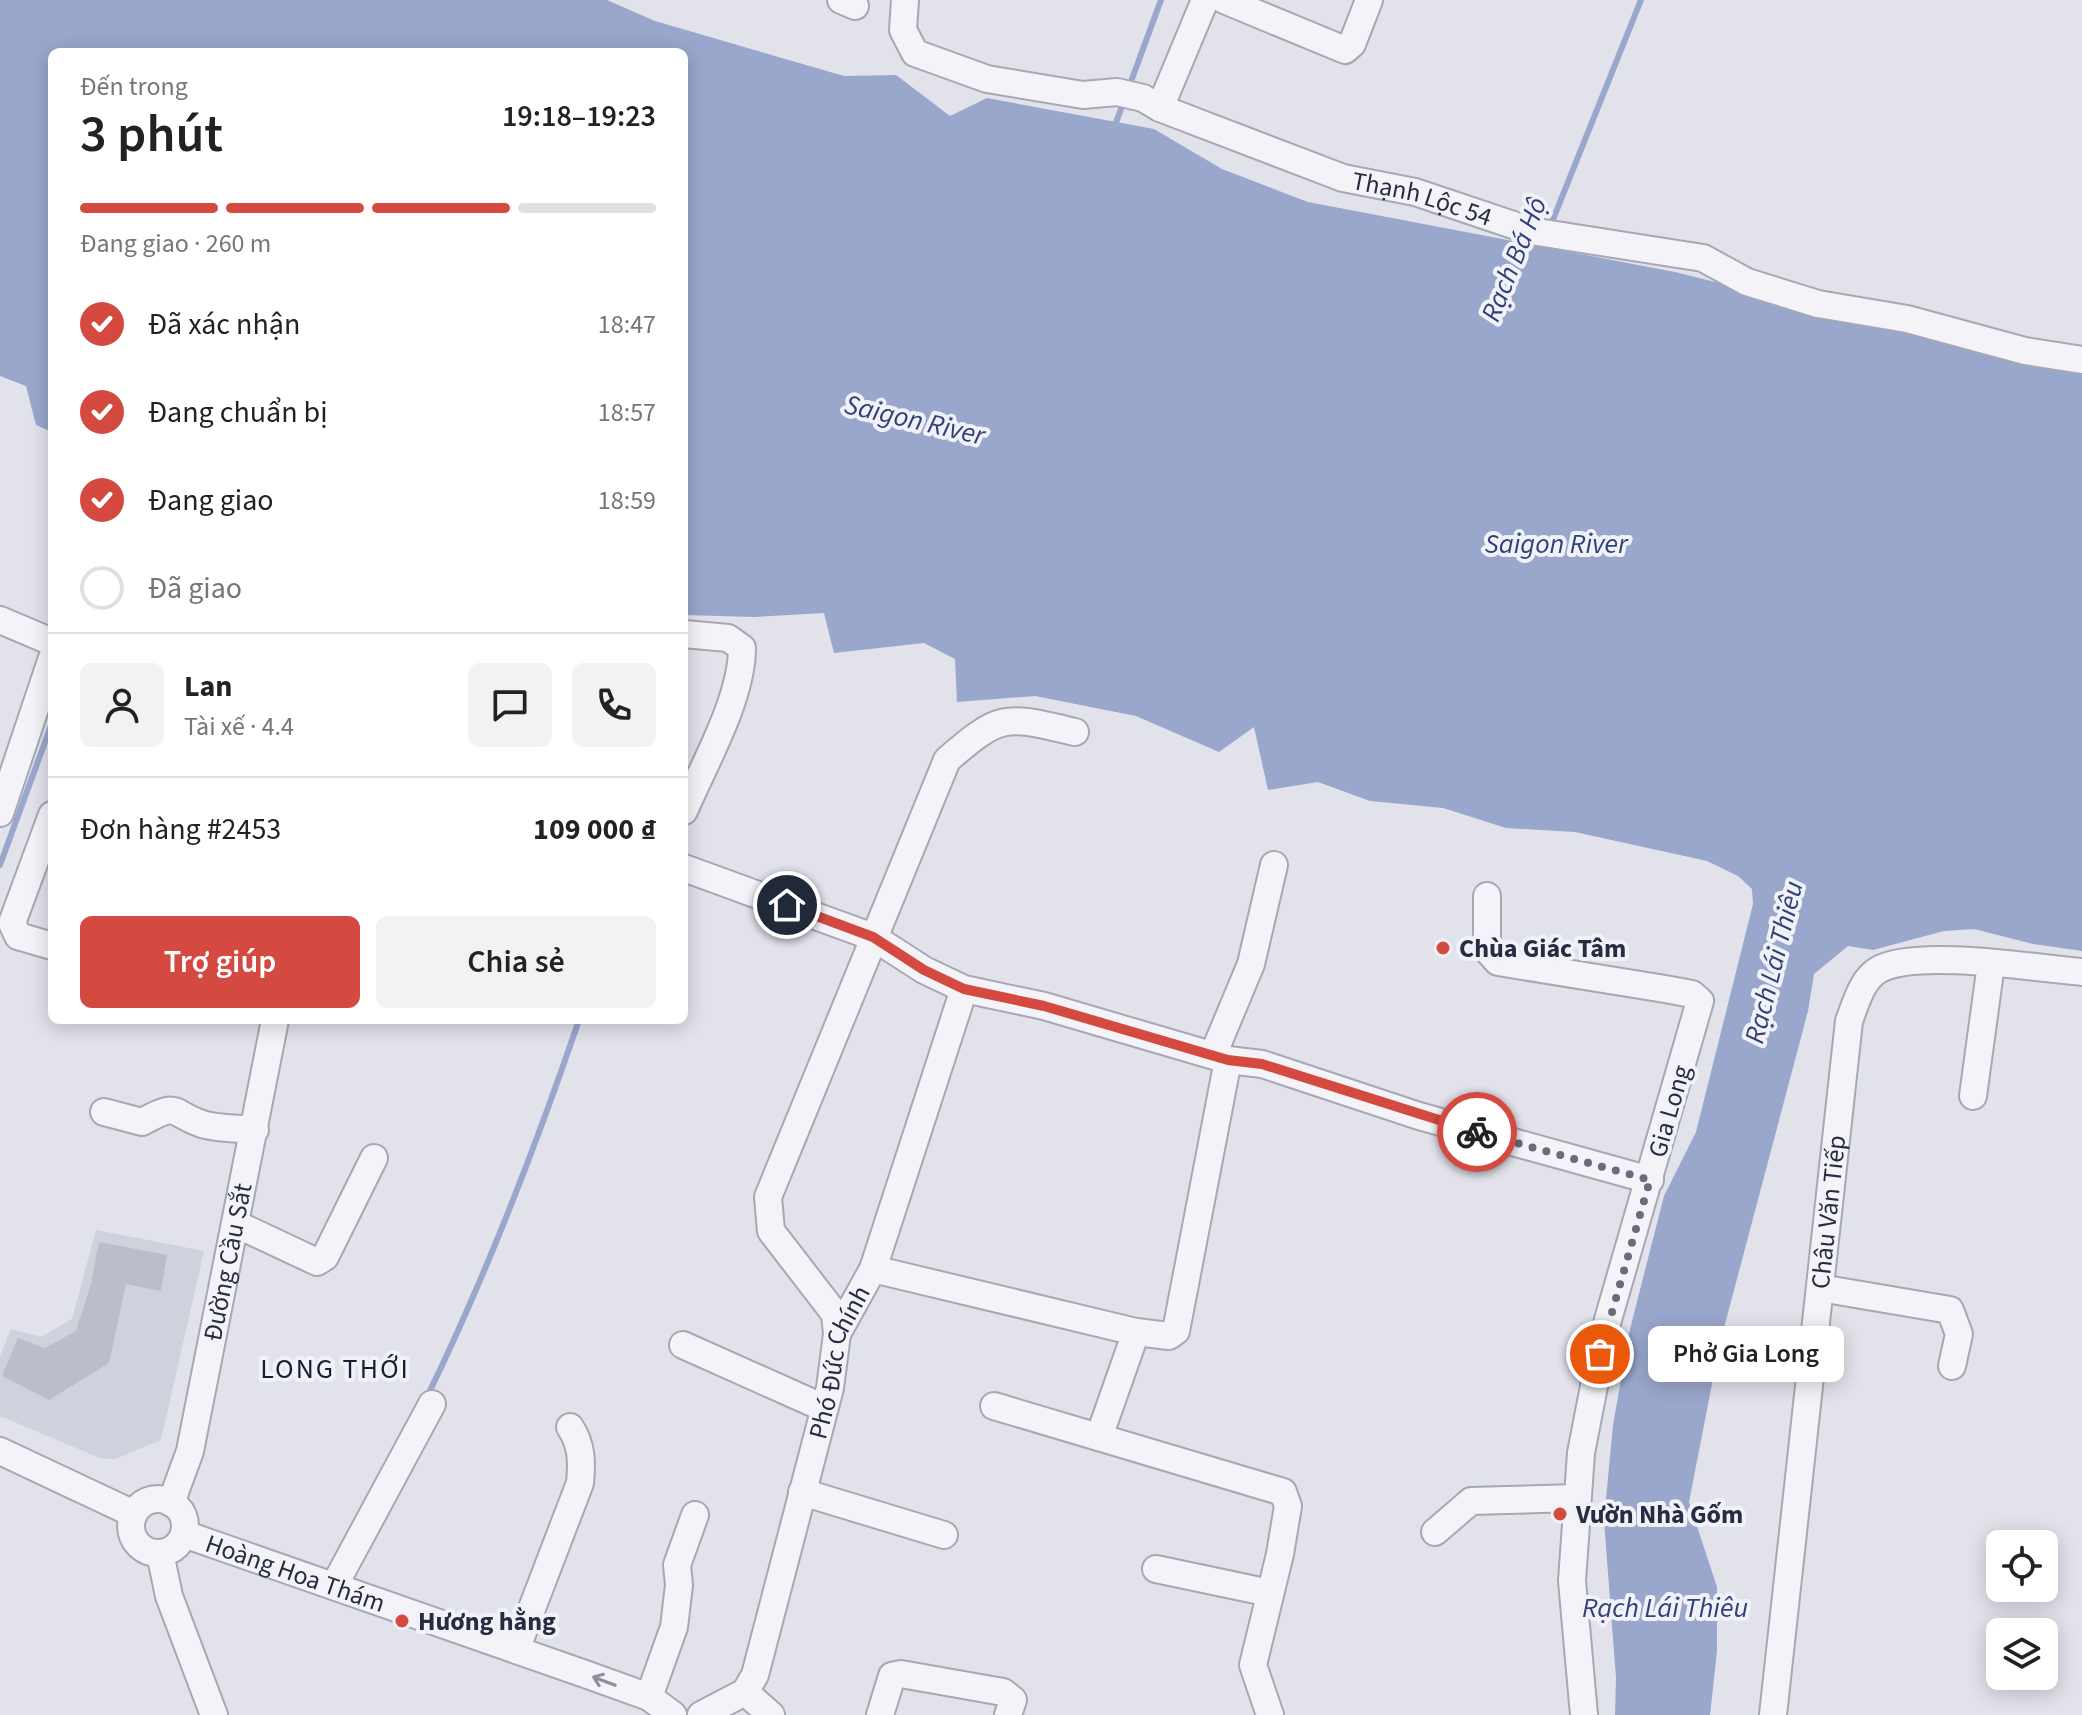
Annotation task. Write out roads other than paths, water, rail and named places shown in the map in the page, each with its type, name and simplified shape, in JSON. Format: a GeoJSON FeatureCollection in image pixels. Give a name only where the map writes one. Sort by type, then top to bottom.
{"type":"FeatureCollection","features":[{"type":"Feature","properties":{"kind":"street","name":"Thạnh Lộc 54"},"geometry":{"type":"LineString","coordinates":[[905,0],[903,30],[915,53],[987,79],[1083,95],[1139,99],[1343,178],[1415,192],[1547,234],[1703,258],[1747,282],[1818,304],[1907,319],[2025,351],[2082,360]]}},
{"type":"Feature","properties":{"kind":"street"},"geometry":{"type":"LineString","coordinates":[[1139,99],[1205,0]]}},
{"type":"Feature","properties":{"kind":"street"},"geometry":{"type":"LineString","coordinates":[[1224,0],[1345,50],[1352,44],[1369,0]]}},
{"type":"Feature","properties":{"kind":"street"},"geometry":{"type":"LineString","coordinates":[[0,620],[48,640]]}},
{"type":"Feature","properties":{"kind":"street"},"geometry":{"type":"LineString","coordinates":[[688,634],[728,638],[742,648],[742,664],[688,801]]}},
{"type":"Feature","properties":{"kind":"street"},"geometry":{"type":"LineString","coordinates":[[0,813],[48,670]]}},
{"type":"Feature","properties":{"kind":"street"},"geometry":{"type":"LineString","coordinates":[[837,1334],[835,1314],[771,1231],[768,1197],[947,760],[984,727],[1015,718],[1075,732]]}},
{"type":"Feature","properties":{"kind":"street"},"geometry":{"type":"LineString","coordinates":[[48,826],[12,923],[18,936],[48,945]]}},
{"type":"Feature","properties":{"kind":"street"},"geometry":{"type":"LineString","coordinates":[[873,1269],[1136,1332],[1169,1336],[1176,1331],[1220,1058],[1251,964],[1274,865]]}},
{"type":"Feature","properties":{"kind":"street"},"geometry":{"type":"LineString","coordinates":[[688,869],[873,937],[924,970],[964,989],[1044,1006],[1220,1058],[1262,1064],[1419,1116],[1650,1180]]}},
{"type":"Feature","properties":{"kind":"street","name":"Gia Long"},"geometry":{"type":"LineString","coordinates":[[1487,896],[1487,950],[1498,962],[1692,994],[1700,1001],[1605,1330],[1581,1453],[1577,1490]]}},
{"type":"Feature","properties":{"kind":"street","name":"Châu Văn Tiếp"},"geometry":{"type":"LineString","coordinates":[[1773,1715],[1849,1021],[1862,986],[1880,969],[1934,959],[2082,972]]}},
{"type":"Feature","properties":{"kind":"street"},"geometry":{"type":"LineString","coordinates":[[1973,1096],[1991,964]]}},
{"type":"Feature","properties":{"kind":"street","name":"Phó Đức Chính"},"geometry":{"type":"LineString","coordinates":[[745,1692],[755,1675],[824,1408],[838,1345],[837,1334],[873,1269],[964,989]]}},
{"type":"Feature","properties":{"kind":"street","name":"Đường Cầu Sắt"},"geometry":{"type":"LineString","coordinates":[[171,1503],[190,1451],[274,1024]]}},
{"type":"Feature","properties":{"kind":"street"},"geometry":{"type":"LineString","coordinates":[[104,1112],[142,1122],[161,1111],[180,1110],[201,1124],[255,1130]]}},
{"type":"Feature","properties":{"kind":"street"},"geometry":{"type":"LineString","coordinates":[[236,1224],[317,1262],[325,1257],[374,1158]]}},
{"type":"Feature","properties":{"kind":"street"},"geometry":{"type":"LineString","coordinates":[[1820,1288],[1950,1310],[1959,1334],[1952,1366]]}},
{"type":"Feature","properties":{"kind":"street"},"geometry":{"type":"LineString","coordinates":[[1099,1437],[1136,1332]]}},
{"type":"Feature","properties":{"kind":"street"},"geometry":{"type":"LineString","coordinates":[[683,1345],[824,1408]]}},
{"type":"Feature","properties":{"kind":"street"},"geometry":{"type":"LineString","coordinates":[[334,1586],[432,1404]]}},
{"type":"Feature","properties":{"kind":"street"},"geometry":{"type":"LineString","coordinates":[[994,1406],[1283,1492],[1288,1506],[1253,1665],[1270,1715]]}},
{"type":"Feature","properties":{"kind":"street"},"geometry":{"type":"LineString","coordinates":[[516,1650],[580,1483],[582,1458],[578,1438],[570,1427]]}},
{"type":"Feature","properties":{"kind":"street"},"geometry":{"type":"LineString","coordinates":[[0,1451],[134,1514]]}},
{"type":"Feature","properties":{"kind":"street"},"geometry":{"type":"LineString","coordinates":[[1435,1532],[1471,1501],[1577,1490],[1572,1581],[1584,1715]]}},
{"type":"Feature","properties":{"kind":"street"},"geometry":{"type":"LineString","coordinates":[[802,1492],[944,1535]]}},
{"type":"Feature","properties":{"kind":"street"},"geometry":{"type":"LineString","coordinates":[[155,1499],[171,1503],[183,1516],[184,1534],[175,1547],[160,1553],[144,1550],[134,1538],[134,1514],[139,1507],[155,1499]]}},
{"type":"Feature","properties":{"kind":"street"},"geometry":{"type":"LineString","coordinates":[[640,1702],[674,1627],[679,1585],[677,1565],[695,1515]]}},
{"type":"Feature","properties":{"kind":"street","name":"Hoàng Hoa Thám"},"geometry":{"type":"LineString","coordinates":[[184,1534],[516,1650],[673,1715]]}},
{"type":"Feature","properties":{"kind":"street"},"geometry":{"type":"LineString","coordinates":[[160,1553],[169,1596],[214,1715]]}},
{"type":"Feature","properties":{"kind":"street"},"geometry":{"type":"LineString","coordinates":[[1156,1569],[1270,1593]]}},
{"type":"Feature","properties":{"kind":"street"},"geometry":{"type":"LineString","coordinates":[[880,1715],[892,1676],[901,1674],[1003,1692],[1013,1700],[1008,1715]]}},
{"type":"Feature","properties":{"kind":"street"},"geometry":{"type":"LineString","coordinates":[[701,1715],[745,1692],[771,1715]]}},
{"type":"Feature","properties":{"kind":"water","name":"Saigon River"},"geometry":{"type":"Polygon","coordinates":[[[0,0],[607,0],[655,21],[844,76],[896,75],[950,116],[987,98],[1154,129],[1222,169],[1308,202],[1675,272],[2082,374],[2082,951],[2033,944],[1974,929],[1944,931],[1873,950],[1848,946],[1814,974],[1808,1011],[1720,1343],[1689,1502],[1717,1587],[1717,1651],[1710,1715],[1615,1715],[1616,1678],[1604,1520],[1613,1425],[1630,1329],[1664,1196],[1696,1132],[1753,904],[1752,889],[1738,876],[1707,861],[1575,832],[1506,828],[1443,808],[1370,801],[1318,782],[1268,790],[1254,727],[1219,752],[1136,716],[1035,696],[957,702],[955,659],[924,643],[834,653],[824,613],[754,617],[688,615],[688,48],[48,48],[48,430],[36,425],[26,386],[0,376],[0,0]]]}},
{"type":"Feature","properties":{"kind":"waterway"},"geometry":{"type":"LineString","coordinates":[[1129,87],[1161,0]]}},
{"type":"Feature","properties":{"kind":"waterway","name":"Rạch Bá Hộ"},"geometry":{"type":"LineString","coordinates":[[1550,227],[1641,0]]}},
{"type":"Feature","properties":{"kind":"waterway"},"geometry":{"type":"LineString","coordinates":[[1114,128],[1124,101]]}},
{"type":"Feature","properties":{"kind":"waterway"},"geometry":{"type":"LineString","coordinates":[[0,865],[48,734]]}},
{"type":"Feature","properties":{"kind":"waterway"},"geometry":{"type":"LineString","coordinates":[[426,1399],[508,1212],[578,1024]]}},
{"type":"Feature","properties":{"kind":"place","name":"Chùa Giác Tâm"},"geometry":{"type":"Point","coordinates":[1443,948]}},
{"type":"Feature","properties":{"kind":"place","name":"Phở Gia Long"},"geometry":{"type":"Point","coordinates":[1600,1354]}},
{"type":"Feature","properties":{"kind":"place","name":"Vườn Nhà Gốm"},"geometry":{"type":"Point","coordinates":[1560,1514]}},
{"type":"Feature","properties":{"kind":"place","name":"Hương hằng"},"geometry":{"type":"Point","coordinates":[402,1621]}},
{"type":"Feature","properties":{"kind":"district","name":"LONG THỚI"},"geometry":{"type":"Point","coordinates":[335,1368]}},
{"type":"Feature","properties":{"kind":"water label","name":"Rạch Lái Thiêu"},"geometry":{"type":"Point","coordinates":[1773,962]}},
{"type":"Feature","properties":{"kind":"water label","name":"Rạch Lái Thiêu"},"geometry":{"type":"Point","coordinates":[1665,1607]}}]}
